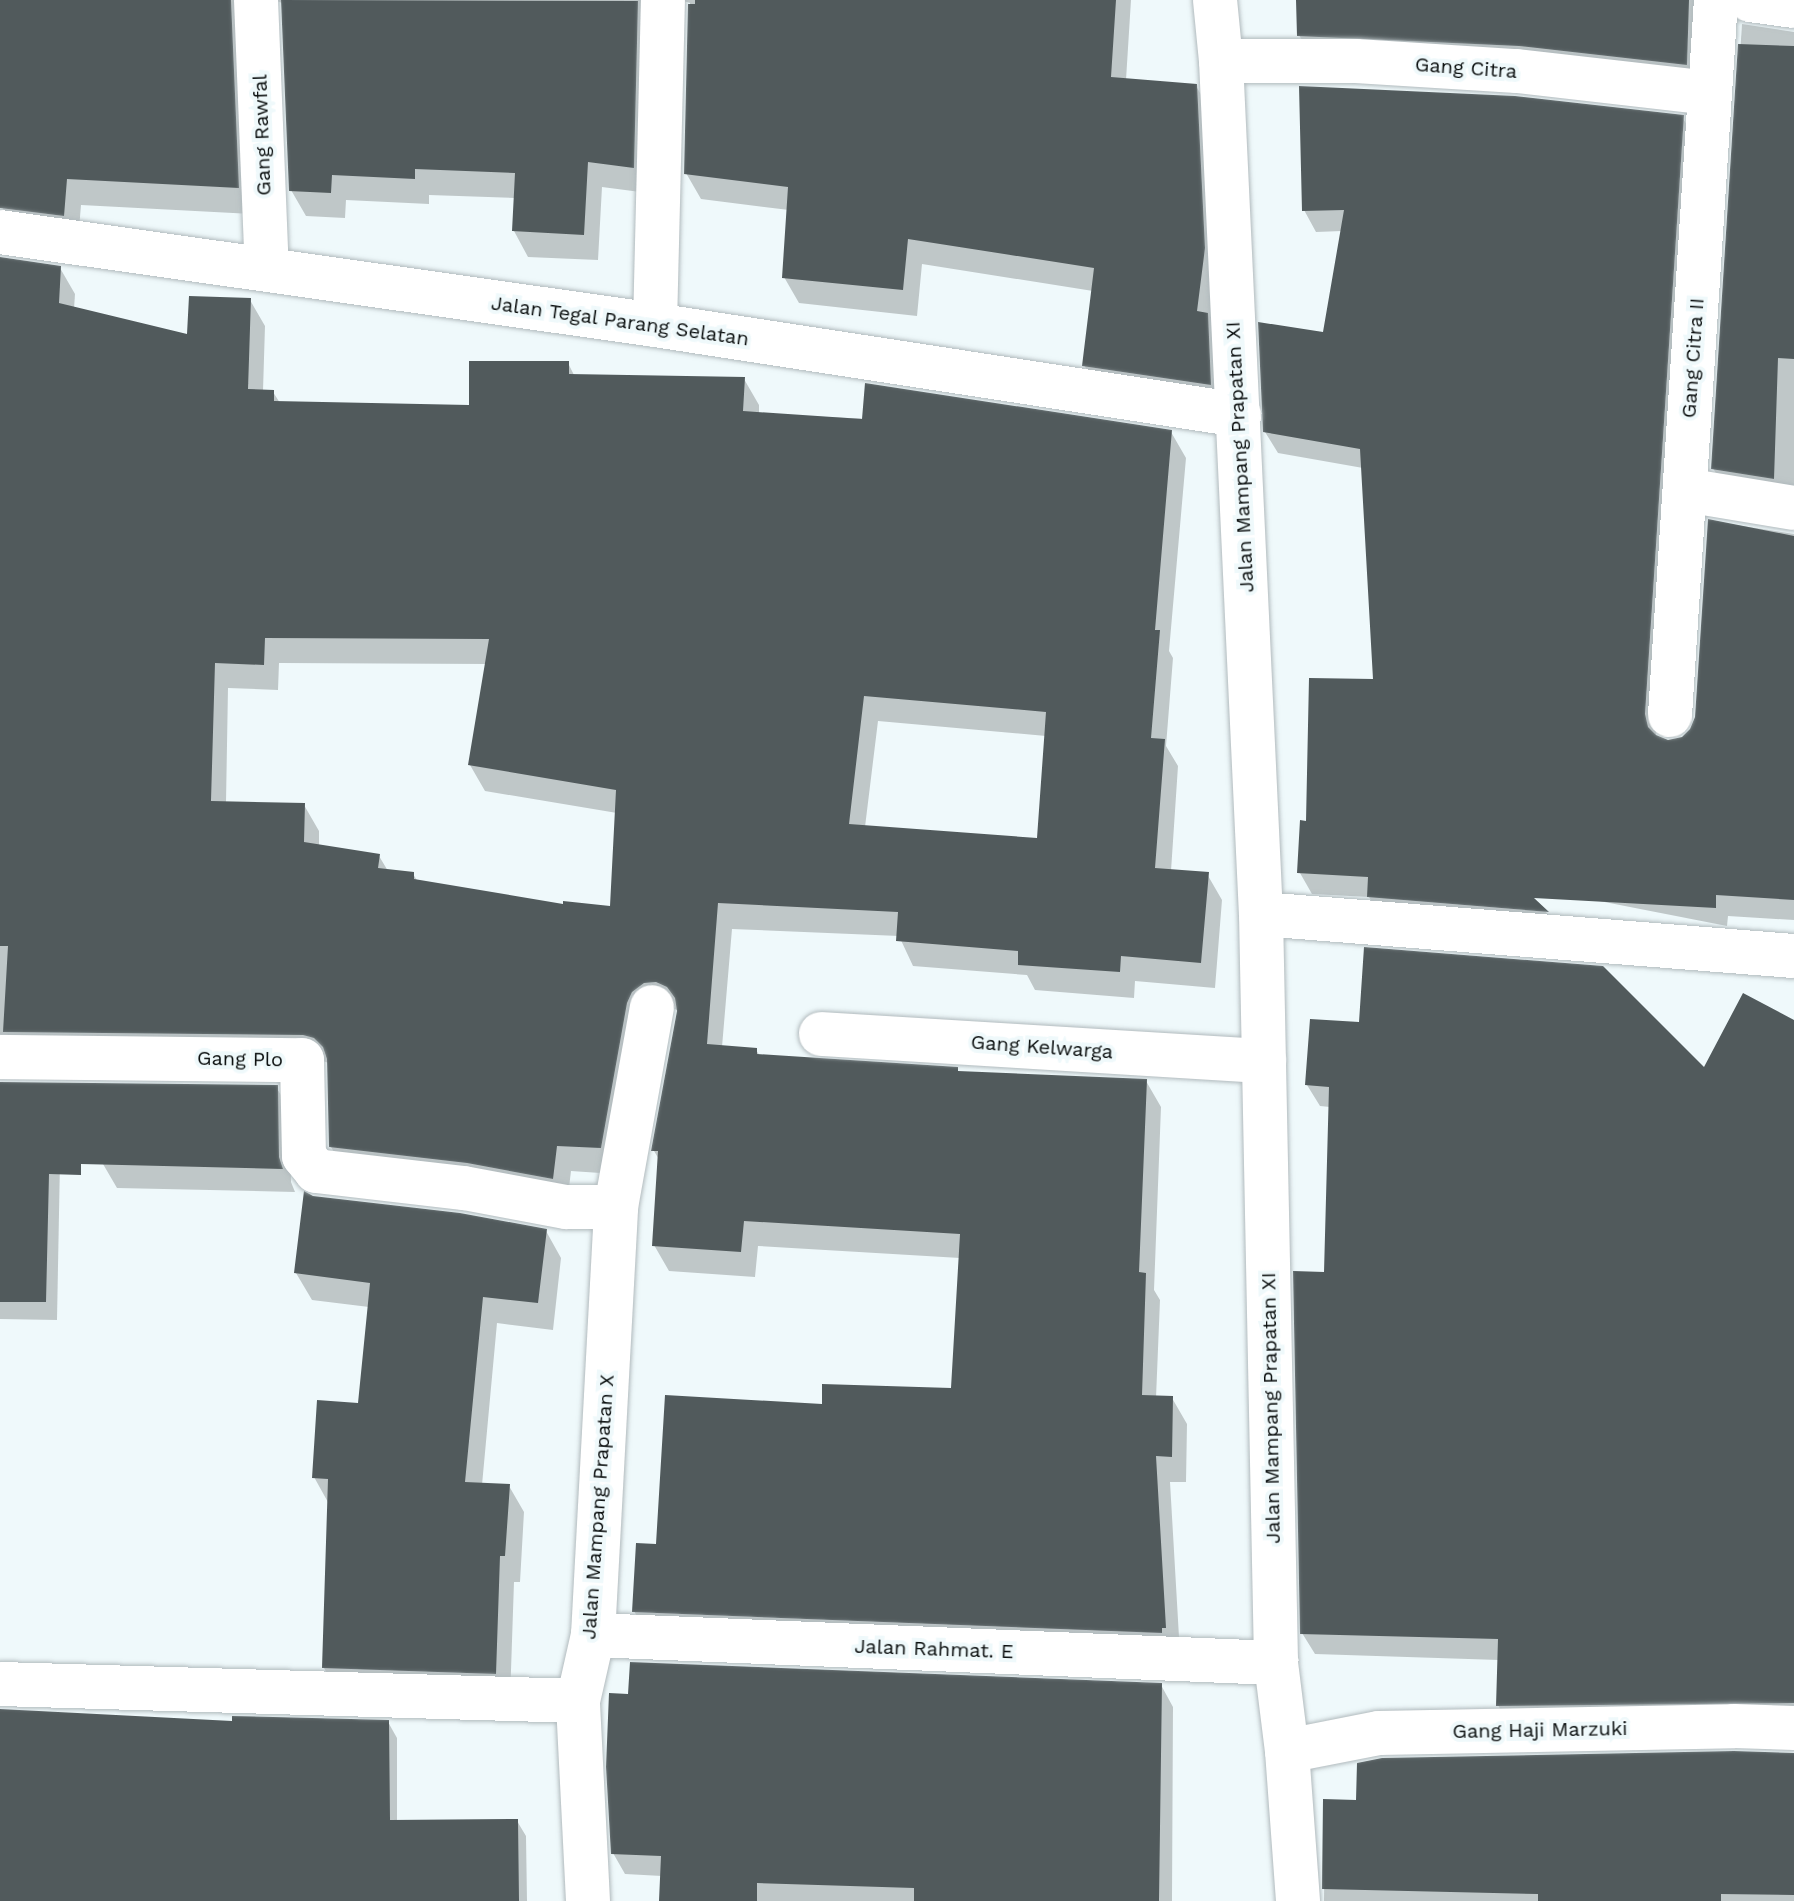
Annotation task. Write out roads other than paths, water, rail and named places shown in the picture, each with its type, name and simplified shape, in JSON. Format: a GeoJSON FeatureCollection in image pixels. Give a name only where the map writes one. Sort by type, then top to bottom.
{"type":"FeatureCollection","features":[{"type":"Feature","properties":{"kind":"street","name":"Gang Rawfal"},"geometry":{"type":"LineString","coordinates":[[256,0],[267,269]]}},
{"type":"Feature","properties":{"kind":"street"},"geometry":{"type":"LineString","coordinates":[[655,325],[663,0]]}},
{"type":"Feature","properties":{"kind":"street","name":"Jalan Mampang Prapatan XI"},"geometry":{"type":"LineString","coordinates":[[1215,0],[1221,61],[1239,415],[1261,914],[1276,1663],[1287,1751],[1298,1901]]}},
{"type":"Feature","properties":{"kind":"street","name":"Gang Citra II"},"geometry":{"type":"LineString","coordinates":[[1670,715],[1716,0]]}},
{"type":"Feature","properties":{"kind":"street"},"geometry":{"type":"LineString","coordinates":[[1750,0],[1794,6]]}},
{"type":"Feature","properties":{"kind":"street","name":"Gang Citra"},"geometry":{"type":"LineString","coordinates":[[1221,61],[1356,61],[1517,71],[1709,93]]}},
{"type":"Feature","properties":{"kind":"street","name":"Jalan Tegal Parang Selatan"},"geometry":{"type":"LineString","coordinates":[[0,232],[655,325],[1239,415]]}},
{"type":"Feature","properties":{"kind":"street"},"geometry":{"type":"LineString","coordinates":[[1685,490],[1794,508]]}},
{"type":"Feature","properties":{"kind":"street"},"geometry":{"type":"LineString","coordinates":[[1261,914],[1794,956]]}},
{"type":"Feature","properties":{"kind":"street","name":"Jalan Mampang Prapatan X"},"geometry":{"type":"LineString","coordinates":[[588,1901],[578,1701],[593,1635],[616,1207],[652,1007]]}},
{"type":"Feature","properties":{"kind":"street","name":"Gang Kelwarga"},"geometry":{"type":"LineString","coordinates":[[821,1034],[1264,1061]]}},
{"type":"Feature","properties":{"kind":"street","name":"Gang Plo"},"geometry":{"type":"LineString","coordinates":[[0,1057],[302,1060],[304,1156],[307,1164],[316,1171],[464,1188],[554,1205],[616,1207]]}},
{"type":"Feature","properties":{"kind":"street","name":"Jalan Rahmat. E"},"geometry":{"type":"LineString","coordinates":[[593,1635],[1276,1663]]}},
{"type":"Feature","properties":{"kind":"street"},"geometry":{"type":"LineString","coordinates":[[0,1684],[578,1701]]}},
{"type":"Feature","properties":{"kind":"street","name":"Gang Haji Marzuki"},"geometry":{"type":"LineString","coordinates":[[1287,1751],[1379,1733],[1734,1726],[1794,1728]]}}]}
